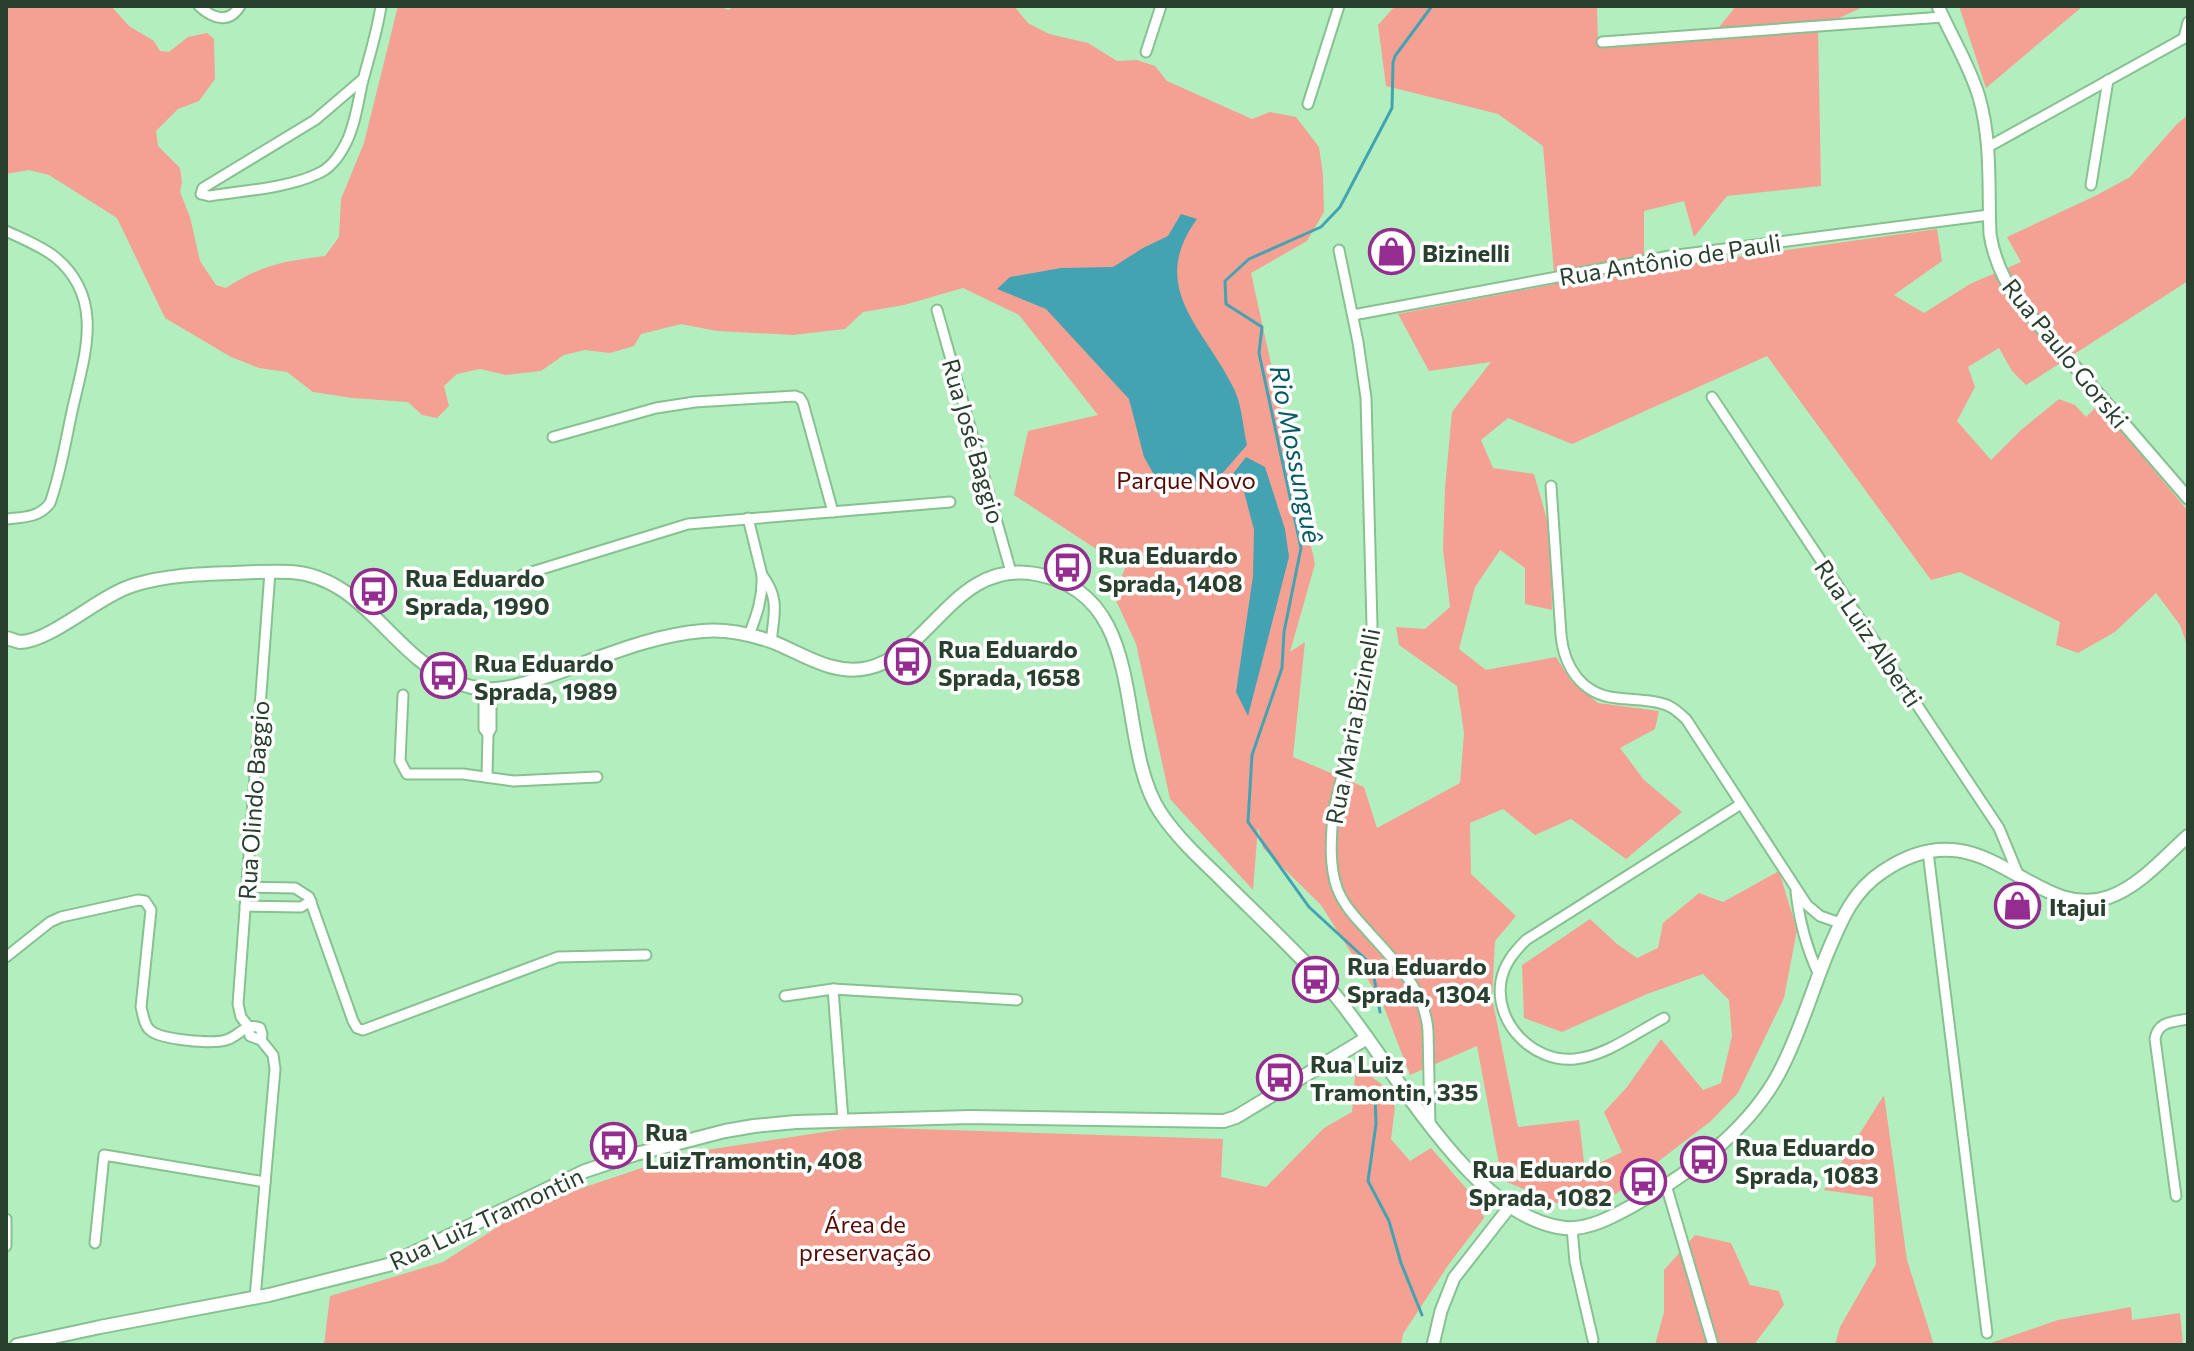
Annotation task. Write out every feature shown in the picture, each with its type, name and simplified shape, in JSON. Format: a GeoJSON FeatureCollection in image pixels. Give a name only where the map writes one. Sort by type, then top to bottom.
{"type":"FeatureCollection","features":[{"type":"Feature","properties":{"kind":"main road"},"geometry":{"type":"LineString","coordinates":[[8,642],[43,635],[105,597],[139,583],[188,575],[299,572],[338,587],[440,674],[456,682],[488,689],[531,681],[680,634],[717,630],[771,642],[827,666],[866,669],[900,652],[974,586],[1011,572],[1039,574],[1055,579],[1072,587],[1093,606],[1110,632],[1121,663],[1144,775],[1156,807],[1180,838],[1331,990],[1430,1126],[1465,1166],[1511,1205],[1535,1219],[1572,1228],[1614,1215],[1666,1185],[1736,1130],[1766,1095],[1787,1057],[1840,923],[1852,901],[1864,886],[1883,871],[1898,862],[1928,852],[1974,853],[2065,898],[2078,901],[2100,899],[2130,886],[2188,836]]}},
{"type":"Feature","properties":{"kind":"main road","name":"Rua Luiz Tramontin"},"geometry":{"type":"LineString","coordinates":[[17,1345],[255,1298],[388,1265],[564,1179],[636,1154],[725,1131],[843,1120],[982,1117],[1224,1121],[1236,1117],[1367,1038]]}},
{"type":"Feature","properties":{"kind":"street"},"geometry":{"type":"LineString","coordinates":[[199,6],[220,19],[228,18],[240,6]]}},
{"type":"Feature","properties":{"kind":"street"},"geometry":{"type":"LineString","coordinates":[[363,79],[322,115],[203,188],[201,194],[209,196],[307,178],[326,169],[338,157],[350,134],[374,48],[381,6]]}},
{"type":"Feature","properties":{"kind":"street"},"geometry":{"type":"LineString","coordinates":[[1146,52],[1161,6]]}},
{"type":"Feature","properties":{"kind":"street"},"geometry":{"type":"LineString","coordinates":[[1308,104],[1339,6]]}},
{"type":"Feature","properties":{"kind":"street"},"geometry":{"type":"LineString","coordinates":[[1602,42],[1940,11]]}},
{"type":"Feature","properties":{"kind":"street","name":"Rua Paulo Gorski"},"geometry":{"type":"LineString","coordinates":[[1940,11],[1975,86],[1984,119],[1992,248],[2003,277],[2188,498]]}},
{"type":"Feature","properties":{"kind":"street"},"geometry":{"type":"LineString","coordinates":[[1988,147],[2186,37],[2188,22]]}},
{"type":"Feature","properties":{"kind":"street"},"geometry":{"type":"LineString","coordinates":[[2091,185],[2108,80]]}},
{"type":"Feature","properties":{"kind":"street","name":"Rua Antônio de Pauli"},"geometry":{"type":"LineString","coordinates":[[1353,315],[1670,256],[1989,215]]}},
{"type":"Feature","properties":{"kind":"street"},"geometry":{"type":"LineString","coordinates":[[6,231],[47,251],[71,275],[85,301],[88,336],[50,503],[44,511],[34,515],[6,519]]}},
{"type":"Feature","properties":{"kind":"street","name":"Rua Maria Bizinelli"},"geometry":{"type":"LineString","coordinates":[[1339,250],[1366,398],[1372,625],[1368,664],[1333,814],[1333,873],[1344,903],[1413,983],[1422,1000],[1428,1031],[1430,1126]]}},
{"type":"Feature","properties":{"kind":"street","name":"Rua José Baggio"},"geometry":{"type":"LineString","coordinates":[[937,310],[1011,572]]}},
{"type":"Feature","properties":{"kind":"street"},"geometry":{"type":"LineString","coordinates":[[553,437],[656,408],[695,402],[795,396],[803,403],[833,512]]}},
{"type":"Feature","properties":{"kind":"street","name":"Rua Luiz Alberti"},"geometry":{"type":"LineString","coordinates":[[1712,397],[1999,828],[2018,874]]}},
{"type":"Feature","properties":{"kind":"street"},"geometry":{"type":"LineString","coordinates":[[1551,486],[1562,650],[1569,667],[1577,679],[1599,695],[1661,703],[1674,708],[1686,719],[1807,905],[1820,916],[1840,923]]}},
{"type":"Feature","properties":{"kind":"street"},"geometry":{"type":"LineString","coordinates":[[522,575],[673,527],[950,502]]}},
{"type":"Feature","properties":{"kind":"street"},"geometry":{"type":"LineString","coordinates":[[748,518],[762,575],[760,606],[749,635]]}},
{"type":"Feature","properties":{"kind":"street","name":"Rua Olindo Baggio"},"geometry":{"type":"LineString","coordinates":[[248,1026],[241,1017],[238,1004],[270,572]]}},
{"type":"Feature","properties":{"kind":"street"},"geometry":{"type":"LineString","coordinates":[[762,575],[770,584],[775,601],[771,642]]}},
{"type":"Feature","properties":{"kind":"street"},"geometry":{"type":"LineString","coordinates":[[487,777],[488,734],[491,729],[488,689]]}},
{"type":"Feature","properties":{"kind":"street"},"geometry":{"type":"LineString","coordinates":[[403,695],[400,761],[407,774],[463,774],[514,781],[597,777]]}},
{"type":"Feature","properties":{"kind":"street"},"geometry":{"type":"LineString","coordinates":[[1664,1018],[1601,1052],[1572,1059],[1556,1057],[1527,1045],[1512,1029],[1504,1014],[1501,981],[1507,963],[1526,940],[1741,804]]}},
{"type":"Feature","properties":{"kind":"street"},"geometry":{"type":"LineString","coordinates":[[1928,852],[1987,1333]]}},
{"type":"Feature","properties":{"kind":"street"},"geometry":{"type":"LineString","coordinates":[[246,887],[295,888],[311,901],[353,1021],[357,1028],[363,1030],[558,957],[646,955]]}},
{"type":"Feature","properties":{"kind":"street"},"geometry":{"type":"LineString","coordinates":[[1795,888],[1807,950],[1819,975]]}},
{"type":"Feature","properties":{"kind":"street"},"geometry":{"type":"LineString","coordinates":[[6,957],[50,922],[61,917],[145,901],[151,910],[141,1007],[151,1031],[161,1036],[212,1042],[225,1041],[248,1026],[250,1036],[261,1040],[275,1061],[255,1298]]}},
{"type":"Feature","properties":{"kind":"street"},"geometry":{"type":"LineString","coordinates":[[245,906],[301,907],[311,901]]}},
{"type":"Feature","properties":{"kind":"street"},"geometry":{"type":"LineString","coordinates":[[785,996],[833,989],[1017,1000]]}},
{"type":"Feature","properties":{"kind":"street"},"geometry":{"type":"LineString","coordinates":[[833,989],[843,1120]]}},
{"type":"Feature","properties":{"kind":"street"},"geometry":{"type":"LineString","coordinates":[[2176,1196],[2155,1039],[2160,1026],[2188,1019]]}},
{"type":"Feature","properties":{"kind":"street"},"geometry":{"type":"LineString","coordinates":[[95,1243],[104,1155],[265,1182]]}},
{"type":"Feature","properties":{"kind":"street"},"geometry":{"type":"LineString","coordinates":[[1666,1185],[1713,1345]]}},
{"type":"Feature","properties":{"kind":"street"},"geometry":{"type":"LineString","coordinates":[[1433,1345],[1454,1278],[1511,1205]]}},
{"type":"Feature","properties":{"kind":"street"},"geometry":{"type":"LineString","coordinates":[[6,1219],[6,1246]]}},
{"type":"Feature","properties":{"kind":"street"},"geometry":{"type":"LineString","coordinates":[[1572,1228],[1575,1262],[1593,1340]]}},
{"type":"Feature","properties":{"kind":"green space","name":"Parque Novo"},"geometry":{"type":"Polygon","coordinates":[[[6,6],[111,6],[129,26],[154,41],[160,51],[169,52],[188,37],[207,33],[214,39],[215,79],[199,101],[178,109],[156,131],[158,146],[180,168],[180,192],[190,217],[200,261],[216,285],[226,288],[273,265],[325,256],[339,237],[341,199],[364,143],[398,6],[720,6],[728,10],[735,6],[1014,6],[1028,23],[1049,34],[1088,43],[1117,61],[1137,60],[1155,66],[1167,81],[1252,119],[1270,112],[1296,117],[1319,147],[1324,212],[1307,241],[1251,273],[1315,564],[1290,652],[1305,642],[1293,757],[1364,787],[1377,828],[1460,783],[1464,733],[1457,686],[1399,645],[1396,627],[1425,629],[1450,607],[1443,549],[1452,412],[1491,362],[1429,371],[1398,314],[1555,284],[1543,146],[1498,114],[1386,86],[1378,25],[1395,6],[1597,6],[1598,45],[1709,40],[1736,6],[1865,6],[1818,28],[1821,186],[1727,196],[1694,237],[1684,201],[1644,211],[1644,270],[1937,229],[1942,261],[1894,295],[1924,313],[1970,284],[2021,262],[2007,237],[2130,177],[2188,115],[2188,281],[2026,385],[2012,371],[1999,348],[1968,367],[1975,387],[1957,421],[1991,460],[2059,399],[2075,405],[2086,417],[2099,404],[2188,511],[2188,648],[2180,625],[2156,593],[2115,632],[2078,653],[2056,645],[2060,622],[1960,572],[1931,580],[1767,356],[1572,444],[1508,418],[1481,440],[1493,468],[1534,474],[1550,530],[1552,610],[1525,604],[1525,568],[1500,550],[1475,587],[1459,649],[1486,670],[1556,657],[1572,682],[1598,703],[1659,711],[1655,729],[1620,748],[1644,780],[1682,812],[1626,859],[1571,819],[1535,835],[1503,809],[1470,823],[1471,874],[1516,916],[1495,941],[1492,998],[1518,1127],[1579,1120],[1585,1170],[1622,1152],[1604,1112],[1627,1087],[1661,1039],[1703,1090],[1721,1083],[1732,1036],[1729,1000],[1703,974],[1647,994],[1562,1032],[1524,1018],[1522,965],[1590,919],[1637,958],[1658,948],[1663,923],[1699,893],[1723,902],[1779,871],[1797,930],[1784,998],[1738,1093],[1711,1121],[1608,1200],[1559,1204],[1502,1180],[1477,1046],[1410,1075],[1382,1002],[1321,905],[1263,848],[1258,827],[1253,890],[1170,799],[1136,644],[1114,596],[1125,568],[1014,495],[1028,431],[1098,415],[1019,315],[963,288],[904,305],[863,312],[845,329],[793,335],[717,331],[681,324],[641,334],[634,346],[610,353],[585,350],[564,355],[541,371],[506,375],[480,369],[457,374],[444,386],[449,406],[437,418],[422,415],[408,402],[313,392],[287,372],[259,368],[231,357],[165,318],[117,218],[49,175],[29,170],[6,174],[6,6]]]}},
{"type":"Feature","properties":{"kind":"green space"},"geometry":{"type":"Polygon","coordinates":[[[1959,6],[2083,6],[1986,88],[1959,6]]]}},
{"type":"Feature","properties":{"kind":"green space","name":"Área de preservação"},"geometry":{"type":"Polygon","coordinates":[[[1356,1065],[1384,1086],[1395,1107],[1391,1139],[1410,1161],[1431,1148],[1479,1203],[1484,1218],[1403,1334],[1401,1345],[324,1345],[330,1296],[443,1262],[532,1205],[686,1153],[857,1127],[1223,1139],[1221,1177],[1266,1187],[1324,1128],[1352,1112],[1356,1065]]]}},
{"type":"Feature","properties":{"kind":"green space"},"geometry":{"type":"Polygon","coordinates":[[[1884,1095],[1907,1260],[1934,1345],[1835,1345],[1840,1327],[1876,1264],[1873,1197],[1824,1190],[1884,1095]]]}},
{"type":"Feature","properties":{"kind":"green space"},"geometry":{"type":"Polygon","coordinates":[[[1695,1235],[1731,1243],[1750,1285],[1779,1291],[1784,1305],[1756,1342],[1757,1345],[1655,1345],[1664,1312],[1664,1270],[1695,1235]]]}},
{"type":"Feature","properties":{"kind":"green space"},"geometry":{"type":"Polygon","coordinates":[[[2131,1307],[2132,1320],[2180,1313],[2183,1345],[1985,1345],[2058,1320],[2131,1307]]]}},
{"type":"Feature","properties":{"kind":"water"},"geometry":{"type":"Polygon","coordinates":[[[1181,214],[1197,219],[1183,244],[1177,267],[1179,288],[1186,308],[1235,391],[1247,445],[1221,475],[1189,485],[1157,480],[1144,457],[1129,399],[1046,309],[997,289],[1010,277],[1061,268],[1113,267],[1168,236],[1181,214]]]}},
{"type":"Feature","properties":{"kind":"water"},"geometry":{"type":"Polygon","coordinates":[[[1246,457],[1265,467],[1285,529],[1289,557],[1248,716],[1236,692],[1253,576],[1254,530],[1242,484],[1232,475],[1246,457]]]}},
{"type":"Feature","properties":{"kind":"waterway","name":"Rio Mossunguê"},"geometry":{"type":"LineString","coordinates":[[1380,1012],[1372,965],[1309,907],[1248,822],[1252,755],[1282,668],[1284,632],[1301,548],[1259,353],[1262,327],[1226,304],[1225,281],[1249,259],[1321,227],[1340,207],[1392,108],[1395,56],[1432,6]]}},
{"type":"Feature","properties":{"kind":"waterway","name":"Rio Mossunguê"},"geometry":{"type":"LineString","coordinates":[[1375,1093],[1376,1124],[1368,1181],[1389,1221],[1401,1263],[1422,1315]]}},
{"type":"Feature","properties":{"kind":"place","name":"Bizinelli"},"geometry":{"type":"Point","coordinates":[1391,252]}},
{"type":"Feature","properties":{"kind":"place","name":"Rua Eduardo Sprada, 1408"},"geometry":{"type":"Point","coordinates":[1067,568]}},
{"type":"Feature","properties":{"kind":"place","name":"Rua Eduardo Sprada, 1990"},"geometry":{"type":"Point","coordinates":[374,591]}},
{"type":"Feature","properties":{"kind":"place","name":"Rua Eduardo Sprada, 1658"},"geometry":{"type":"Point","coordinates":[907,662]}},
{"type":"Feature","properties":{"kind":"place","name":"Rua Eduardo Sprada, 1989"},"geometry":{"type":"Point","coordinates":[443,676]}},
{"type":"Feature","properties":{"kind":"place","name":"Itajui"},"geometry":{"type":"Point","coordinates":[2018,906]}},
{"type":"Feature","properties":{"kind":"place","name":"Rua Eduardo Sprada, 1304"},"geometry":{"type":"Point","coordinates":[1316,979]}},
{"type":"Feature","properties":{"kind":"place","name":"Rua Luiz Tramontin, 335"},"geometry":{"type":"Point","coordinates":[1279,1077]}},
{"type":"Feature","properties":{"kind":"place","name":"Rua LuizTramontin, 408"},"geometry":{"type":"Point","coordinates":[614,1145]}},
{"type":"Feature","properties":{"kind":"place","name":"Rua Eduardo Sprada, 1083"},"geometry":{"type":"Point","coordinates":[1704,1160]}},
{"type":"Feature","properties":{"kind":"place","name":"Rua Eduardo Sprada, 1082"},"geometry":{"type":"Point","coordinates":[1643,1182]}}]}
